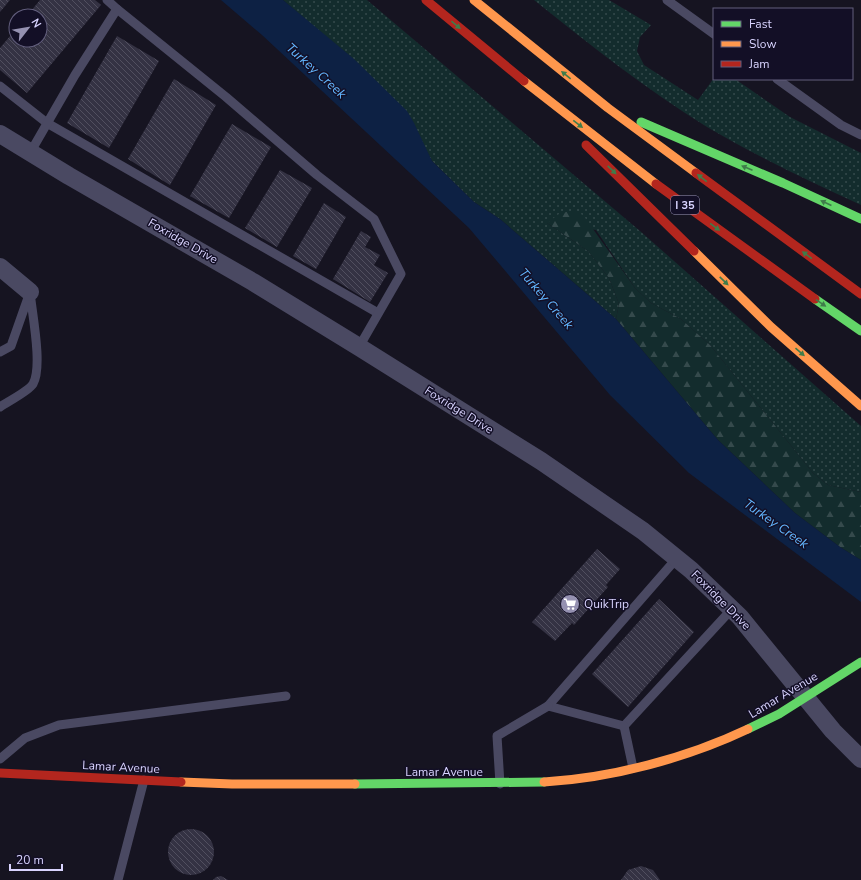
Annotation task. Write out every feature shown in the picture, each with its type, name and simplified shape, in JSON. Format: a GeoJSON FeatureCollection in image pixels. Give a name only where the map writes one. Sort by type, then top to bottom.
{"type":"FeatureCollection","features":[{"type":"Feature","properties":{"kind":"main road","name":"I 35"},"geometry":{"type":"LineString","coordinates":[[426,0],[514,74],[662,188],[798,288],[861,330]]}},
{"type":"Feature","properties":{"kind":"main road","name":"I 35"},"geometry":{"type":"LineString","coordinates":[[474,0],[608,108],[861,294]]}},
{"type":"Feature","properties":{"kind":"main road"},"geometry":{"type":"LineString","coordinates":[[514,74],[570,129]]}},
{"type":"Feature","properties":{"kind":"main road"},"geometry":{"type":"LineString","coordinates":[[608,108],[783,183],[861,219]]}},
{"type":"Feature","properties":{"kind":"main road"},"geometry":{"type":"LineString","coordinates":[[581,140],[771,327],[861,406]]}},
{"type":"Feature","properties":{"kind":"main road","name":"Lamar Avenue"},"geometry":{"type":"LineString","coordinates":[[0,773],[232,784],[500,784],[572,780],[672,759],[730,738],[772,718],[804,696],[861,662]]}},
{"type":"Feature","properties":{"kind":"street","name":"Foxridge Drive"},"geometry":{"type":"LineString","coordinates":[[0,134],[253,282],[541,461],[643,531],[677,558],[712,589],[756,636],[804,696],[861,759]]}},
{"type":"Feature","properties":{"kind":"street"},"geometry":{"type":"LineString","coordinates":[[0,267],[30,292]]}},
{"type":"Feature","properties":{"kind":"lane"},"geometry":{"type":"LineString","coordinates":[[107,0],[226,97],[317,175],[374,219],[401,274],[358,347]]}},
{"type":"Feature","properties":{"kind":"lane"},"geometry":{"type":"LineString","coordinates":[[667,0],[713,33]]}},
{"type":"Feature","properties":{"kind":"lane"},"geometry":{"type":"LineString","coordinates":[[30,152],[75,75],[117,9]]}},
{"type":"Feature","properties":{"kind":"lane"},"geometry":{"type":"LineString","coordinates":[[778,80],[841,125],[861,135]]}},
{"type":"Feature","properties":{"kind":"lane"},"geometry":{"type":"LineString","coordinates":[[0,86],[47,123],[378,313]]}},
{"type":"Feature","properties":{"kind":"lane"},"geometry":{"type":"LineString","coordinates":[[0,352],[11,346],[30,292]]}},
{"type":"Feature","properties":{"kind":"lane"},"geometry":{"type":"LineString","coordinates":[[0,407],[33,385],[36,374],[36,347],[30,292]]}},
{"type":"Feature","properties":{"kind":"lane"},"geometry":{"type":"LineString","coordinates":[[500,784],[497,736],[548,706],[677,558]]}},
{"type":"Feature","properties":{"kind":"lane"},"geometry":{"type":"LineString","coordinates":[[624,726],[731,610]]}},
{"type":"Feature","properties":{"kind":"lane"},"geometry":{"type":"LineString","coordinates":[[0,760],[25,738],[59,725],[286,696]]}},
{"type":"Feature","properties":{"kind":"lane"},"geometry":{"type":"LineString","coordinates":[[548,706],[624,726]]}},
{"type":"Feature","properties":{"kind":"lane"},"geometry":{"type":"LineString","coordinates":[[624,726],[633,768]]}},
{"type":"Feature","properties":{"kind":"lane"},"geometry":{"type":"LineString","coordinates":[[118,880],[144,780]]}},
{"type":"Feature","properties":{"kind":"green space"},"geometry":{"type":"Polygon","coordinates":[[[283,0],[367,0],[640,231],[861,426],[861,492],[828,485],[813,473],[710,345],[681,319],[651,303],[635,288],[596,230],[547,223],[588,251],[609,278],[619,304],[616,319],[500,219],[474,202],[432,161],[423,145],[315,28],[283,0]]]}},
{"type":"Feature","properties":{"kind":"green space"},"geometry":{"type":"Polygon","coordinates":[[[534,0],[609,0],[651,25],[640,37],[637,51],[644,65],[698,100],[713,79],[736,80],[790,117],[861,153],[861,205],[764,158],[707,127],[640,82],[534,0]]]}},
{"type":"Feature","properties":{"kind":"green space"},"geometry":{"type":"Polygon","coordinates":[[[570,211],[583,215],[635,288],[651,303],[681,319],[710,345],[813,473],[828,485],[861,492],[861,560],[840,547],[795,513],[718,440],[616,319],[619,304],[609,278],[588,251],[547,223],[559,214],[570,211]]]}},
{"type":"Feature","properties":{"kind":"water","name":"Turkey Creek"},"geometry":{"type":"Polygon","coordinates":[[[221,0],[283,0],[354,59],[407,111],[432,161],[474,202],[500,219],[616,319],[718,440],[795,513],[840,547],[861,560],[861,602],[689,473],[610,395],[469,228],[262,35],[221,0]]]}},
{"type":"Feature","properties":{"kind":"building"},"geometry":{"type":"Polygon","coordinates":[[[0,0],[10,0],[0,12],[0,0]]]}},
{"type":"Feature","properties":{"kind":"building"},"geometry":{"type":"Polygon","coordinates":[[[40,0],[95,0],[101,5],[27,93],[0,70],[0,48],[8,38],[8,48],[48,48],[48,8],[34,8],[40,0]]]}},
{"type":"Feature","properties":{"kind":"building"},"geometry":{"type":"Polygon","coordinates":[[[117,36],[159,61],[109,148],[67,123],[117,36]]]}},
{"type":"Feature","properties":{"kind":"building"},"geometry":{"type":"Polygon","coordinates":[[[174,79],[216,105],[170,185],[128,159],[174,79]]]}},
{"type":"Feature","properties":{"kind":"building"},"geometry":{"type":"Polygon","coordinates":[[[232,124],[271,147],[229,218],[190,196],[232,124]]]}},
{"type":"Feature","properties":{"kind":"building"},"geometry":{"type":"Polygon","coordinates":[[[280,170],[312,188],[277,247],[245,228],[280,170]]]}},
{"type":"Feature","properties":{"kind":"building"},"geometry":{"type":"Polygon","coordinates":[[[324,203],[346,217],[316,269],[293,256],[324,203]]]}},
{"type":"Feature","properties":{"kind":"building"},"geometry":{"type":"Polygon","coordinates":[[[361,231],[371,237],[365,247],[380,255],[374,265],[388,273],[370,302],[333,279],[361,231]]]}},
{"type":"Feature","properties":{"kind":"building","name":"QuikTrip"},"geometry":{"type":"Polygon","coordinates":[[[597,549],[620,569],[606,585],[608,587],[574,625],[572,623],[555,641],[532,622],[597,549]]]}},
{"type":"Feature","properties":{"kind":"building","name":"QuikTrip"},"geometry":{"type":"Polygon","coordinates":[[[659,599],[694,632],[628,707],[592,674],[659,599]]]}},
{"type":"Feature","properties":{"kind":"building"},"geometry":{"type":"Polygon","coordinates":[[[196,829],[208,835],[213,843],[213,861],[208,869],[200,874],[186,875],[174,869],[169,861],[168,847],[174,835],[182,830],[196,829]]]}},
{"type":"Feature","properties":{"kind":"building"},"geometry":{"type":"Polygon","coordinates":[[[641,866],[653,870],[660,880],[621,880],[628,870],[641,866]]]}},
{"type":"Feature","properties":{"kind":"building"},"geometry":{"type":"Polygon","coordinates":[[[221,876],[228,880],[213,880],[216,877],[221,876]]]}},
{"type":"Feature","properties":{"kind":"traffic: fast"},"geometry":{"type":"LineString","coordinates":[[641,122],[783,183],[861,219]]}},
{"type":"Feature","properties":{"kind":"traffic: fast"},"geometry":{"type":"LineString","coordinates":[[815,299],[861,331]]}},
{"type":"Feature","properties":{"kind":"traffic: fast"},"geometry":{"type":"LineString","coordinates":[[748,729],[779,714],[861,662]]}},
{"type":"Feature","properties":{"kind":"traffic: fast"},"geometry":{"type":"LineString","coordinates":[[355,784],[544,782]]}},
{"type":"Feature","properties":{"kind":"traffic: slow"},"geometry":{"type":"LineString","coordinates":[[474,0],[608,108],[696,173]]}},
{"type":"Feature","properties":{"kind":"traffic: slow"},"geometry":{"type":"LineString","coordinates":[[524,81],[656,184]]}},
{"type":"Feature","properties":{"kind":"traffic: slow"},"geometry":{"type":"LineString","coordinates":[[694,251],[771,327],[861,406]]}},
{"type":"Feature","properties":{"kind":"traffic: slow"},"geometry":{"type":"LineString","coordinates":[[544,782],[596,776],[649,765],[700,749],[748,729]]}},
{"type":"Feature","properties":{"kind":"traffic: slow"},"geometry":{"type":"LineString","coordinates":[[181,782],[232,784],[355,784]]}},
{"type":"Feature","properties":{"kind":"traffic: jam"},"geometry":{"type":"LineString","coordinates":[[426,0],[524,81]]}},
{"type":"Feature","properties":{"kind":"traffic: jam"},"geometry":{"type":"LineString","coordinates":[[586,145],[694,251]]}},
{"type":"Feature","properties":{"kind":"traffic: jam"},"geometry":{"type":"LineString","coordinates":[[696,173],[861,294]]}},
{"type":"Feature","properties":{"kind":"traffic: jam"},"geometry":{"type":"LineString","coordinates":[[656,184],[815,299]]}},
{"type":"Feature","properties":{"kind":"traffic: jam"},"geometry":{"type":"LineString","coordinates":[[0,773],[181,782]]}},
{"type":"Feature","properties":{"kind":"place","name":"QuikTrip"},"geometry":{"type":"Point","coordinates":[570,604]}}]}
